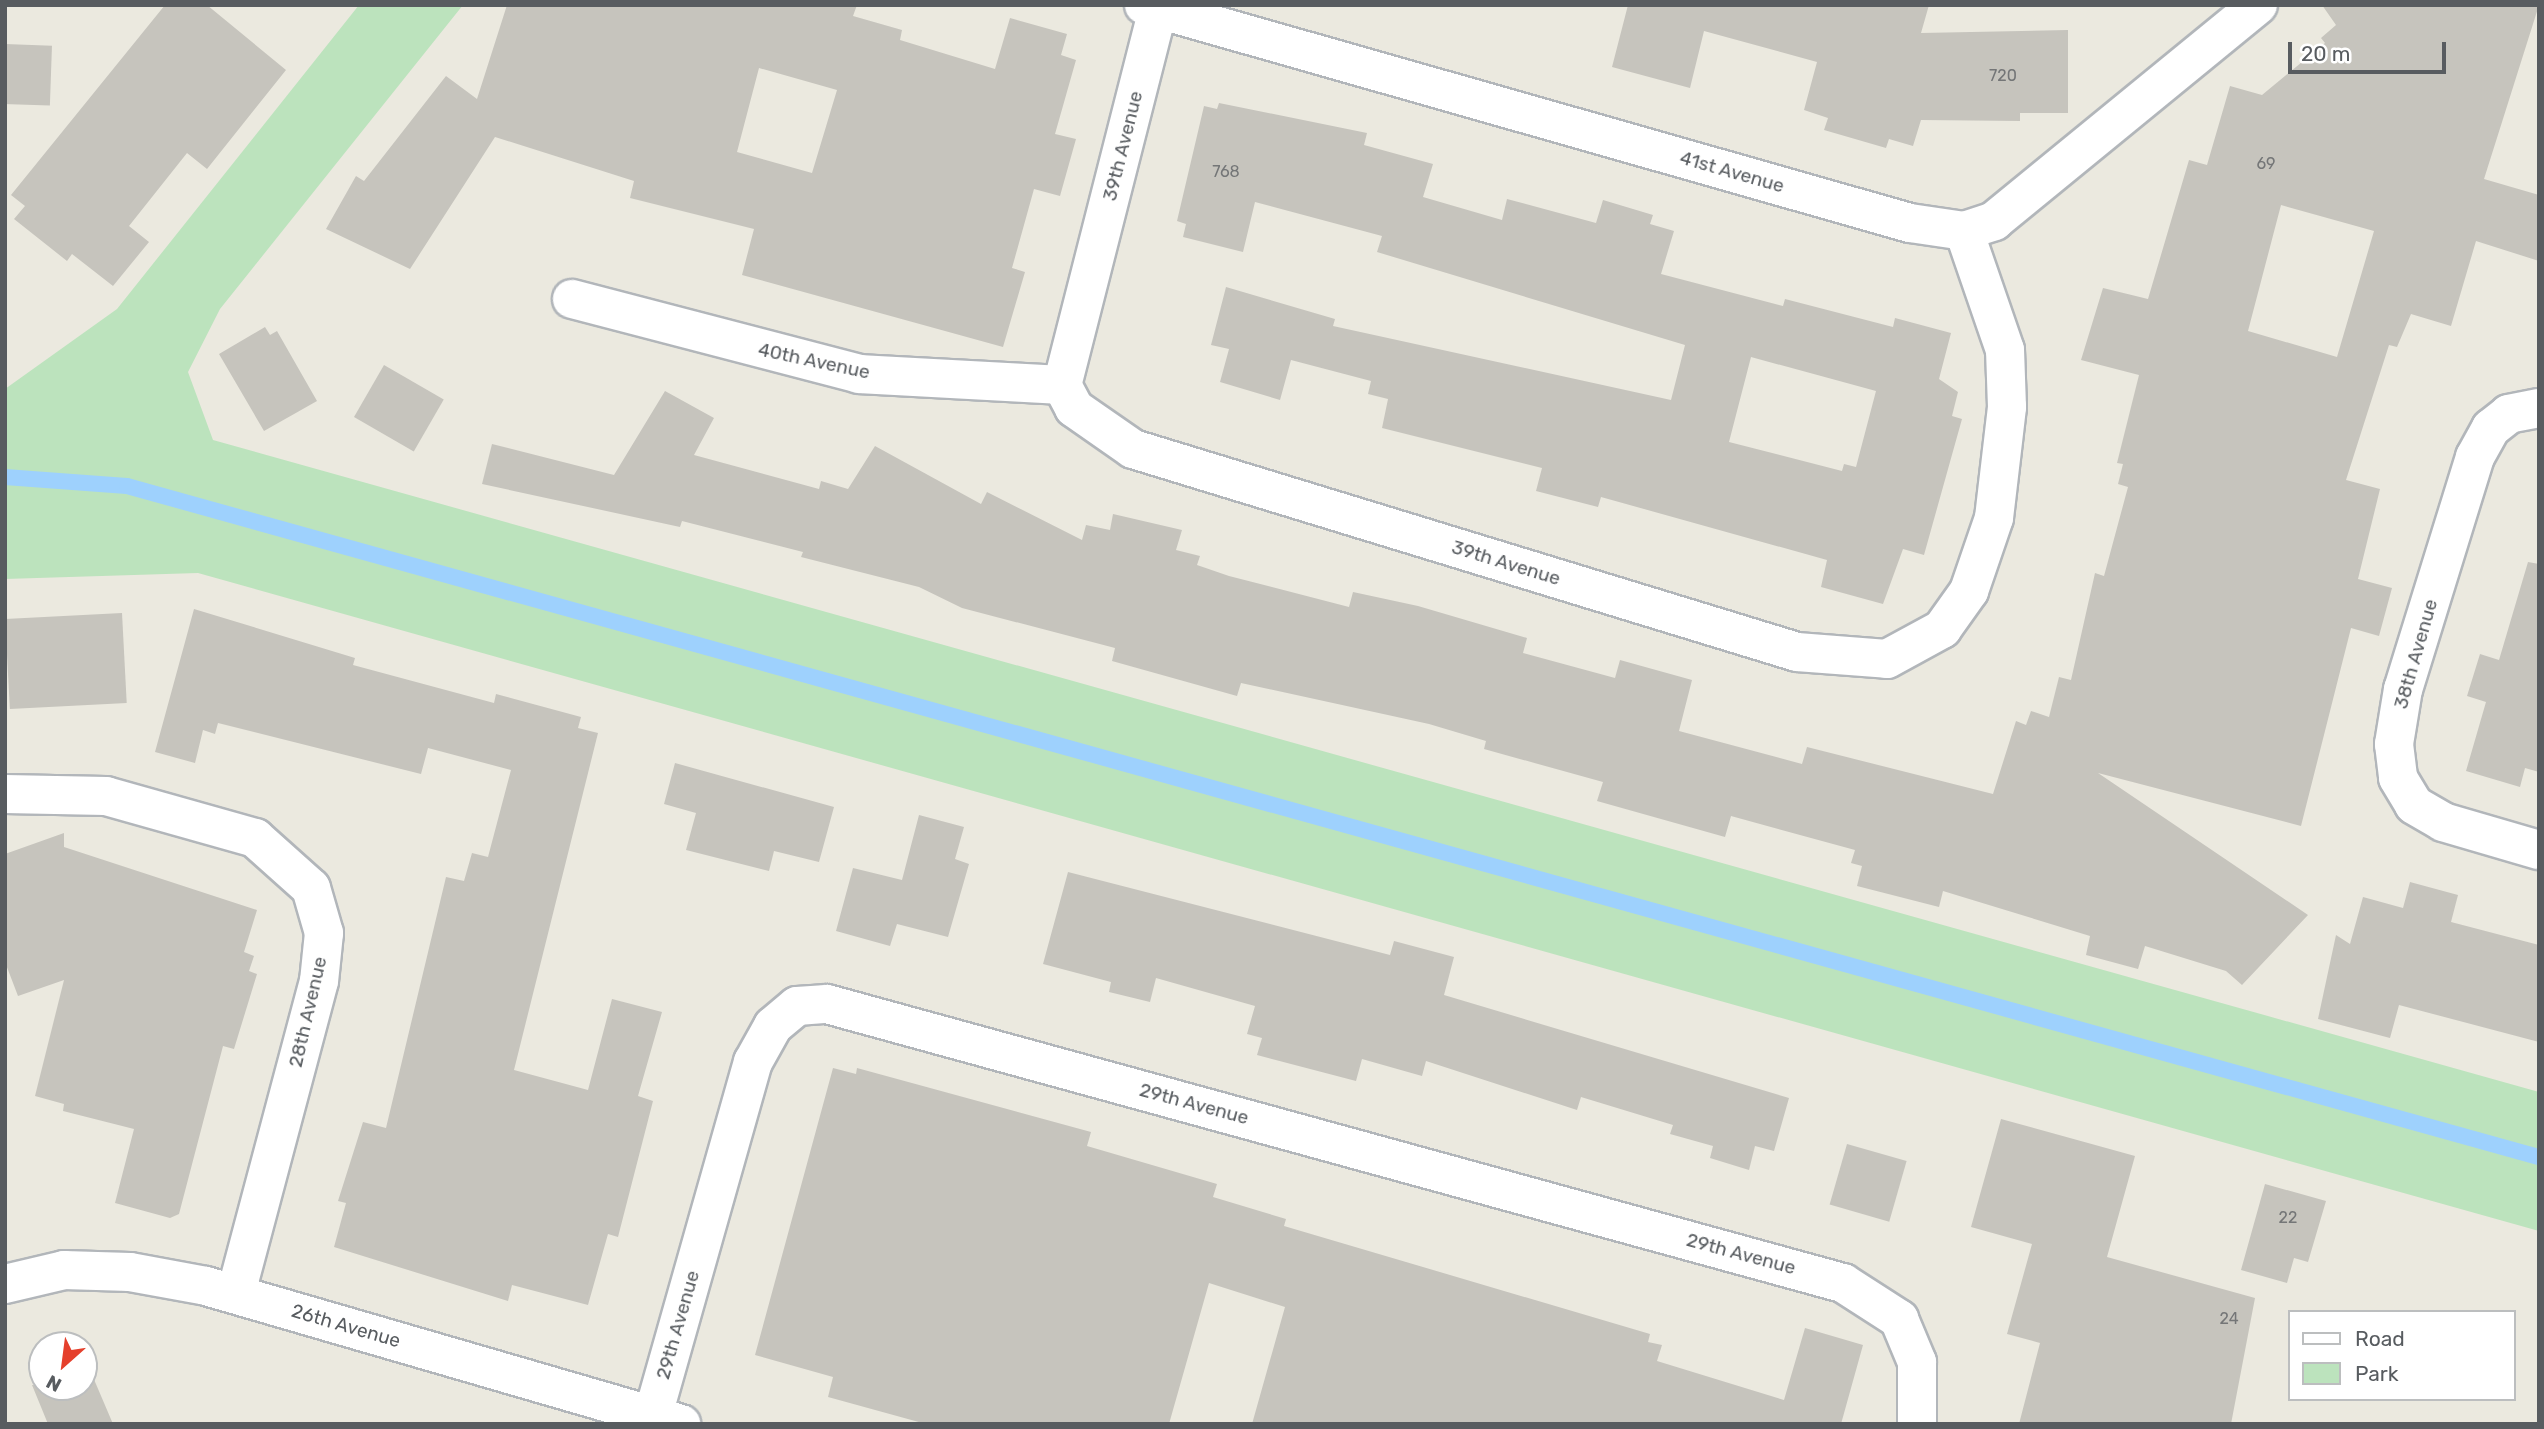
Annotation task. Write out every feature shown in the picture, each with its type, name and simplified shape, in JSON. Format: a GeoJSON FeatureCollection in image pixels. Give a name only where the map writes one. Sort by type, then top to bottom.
{"type":"FeatureCollection","features":[{"type":"Feature","properties":{"kind":"street","name":"41st Avenue"},"geometry":{"type":"LineString","coordinates":[[1151,7],[1910,223],[1964,231],[1994,221],[2258,5]]}},
{"type":"Feature","properties":{"kind":"street","name":"39th Avenue"},"geometry":{"type":"LineString","coordinates":[[1151,7],[1062,384],[1095,428],[1133,449],[1797,652],[1887,659],[1942,629],[1969,591],[1994,518],[2007,407],[2005,350],[1964,231]]}},
{"type":"Feature","properties":{"kind":"street","name":"40th Avenue"},"geometry":{"type":"LineString","coordinates":[[572,299],[859,374],[1062,384]]}},
{"type":"Feature","properties":{"kind":"street","name":"38th Avenue"},"geometry":{"type":"LineString","coordinates":[[2539,408],[2510,414],[2491,428],[2475,457],[2403,689],[2394,744],[2398,778],[2414,805],[2443,822],[2539,850]]}},
{"type":"Feature","properties":{"kind":"street","name":"28th Avenue"},"geometry":{"type":"LineString","coordinates":[[5,794],[106,796],[255,838],[311,888],[324,933],[318,981],[236,1294]]}},
{"type":"Feature","properties":{"kind":"street","name":"29th Avenue"},"geometry":{"type":"LineString","coordinates":[[667,1419],[753,1062],[773,1026],[797,1006],[827,1004],[1843,1283],[1899,1320],[1917,1362],[1922,1395],[1917,1424]]}},
{"type":"Feature","properties":{"kind":"street","name":"26th Avenue"},"geometry":{"type":"LineString","coordinates":[[5,1284],[64,1270],[130,1272],[236,1294],[667,1419]]}},
{"type":"Feature","properties":{"kind":"green space"},"geometry":{"type":"Polygon","coordinates":[[[359,5],[463,5],[220,309],[188,372],[213,440],[2539,1092],[2539,1231],[198,573],[5,579],[5,389],[117,309],[359,5]]]}},
{"type":"Feature","properties":{"kind":"building"},"geometry":{"type":"Polygon","coordinates":[[[165,5],[207,5],[286,70],[207,169],[187,153],[129,226],[149,242],[113,286],[72,254],[67,261],[14,219],[25,206],[11,195],[165,5]]]}},
{"type":"Feature","properties":{"kind":"building"},"geometry":{"type":"Polygon","coordinates":[[[507,5],[857,5],[853,16],[902,30],[900,40],[995,69],[1010,18],[1067,34],[1061,55],[1076,60],[1055,134],[1076,139],[1060,196],[1034,189],[1012,268],[1025,272],[1003,347],[742,275],[754,229],[630,198],[634,181],[495,137],[410,269],[326,229],[356,176],[364,181],[446,76],[477,99],[507,5]],[[759,68],[737,152],[812,173],[837,90],[759,68]]]}},
{"type":"Feature","properties":{"kind":"building"},"geometry":{"type":"Polygon","coordinates":[[[1628,5],[1929,5],[1921,33],[2068,30],[2068,113],[2020,113],[2020,121],[1921,120],[1913,146],[1889,139],[1886,148],[1824,130],[1828,118],[1804,110],[1817,62],[1704,31],[1690,88],[1612,67],[1628,5]]]}},
{"type":"Feature","properties":{"kind":"building"},"geometry":{"type":"Polygon","coordinates":[[[2322,5],[2539,5],[2484,179],[2539,195],[2539,261],[2476,241],[2451,326],[2411,314],[2397,347],[2389,345],[2346,480],[2380,489],[2358,579],[2392,588],[2379,636],[2351,628],[2301,826],[2098,773],[2308,915],[2242,985],[2226,971],[2145,946],[2138,969],[2086,955],[2090,936],[1943,891],[1939,907],[1857,886],[1862,866],[1851,863],[1855,850],[1731,816],[1725,837],[1597,801],[1603,782],[1484,749],[1486,741],[1429,724],[1241,683],[1237,696],[1112,661],[1115,648],[962,608],[919,587],[801,557],[803,552],[682,521],[680,527],[482,484],[492,444],[614,475],[665,391],[714,418],[694,455],[819,489],[821,481],[848,489],[875,446],[981,504],[987,492],[1082,540],[1086,525],[1110,530],[1113,514],[1182,530],[1176,550],[1200,556],[1197,565],[1229,576],[1349,607],[1353,592],[1418,606],[1527,638],[1523,653],[1615,678],[1620,660],[1692,680],[1679,731],[1802,764],[1807,747],[1993,794],[2016,721],[2026,725],[2031,711],[2049,717],[2059,677],[2071,680],[2095,573],[2104,576],[2128,487],[2118,484],[2123,464],[2117,463],[2139,375],[2081,360],[2103,288],[2148,299],[2189,160],[2207,165],[2230,86],[2262,95],[2325,43],[2321,38],[2336,25],[2322,5]],[[2281,205],[2248,331],[2337,357],[2374,231],[2281,205]]]}},
{"type":"Feature","properties":{"kind":"building"},"geometry":{"type":"Polygon","coordinates":[[[5,44],[52,46],[50,106],[5,104],[5,44]]]}},
{"type":"Feature","properties":{"kind":"building"},"geometry":{"type":"Polygon","coordinates":[[[1219,103],[1367,133],[1364,145],[1433,164],[1423,197],[1502,220],[1507,199],[1596,223],[1603,200],[1653,215],[1650,224],[1674,231],[1661,274],[1783,306],[1785,299],[1893,327],[1895,318],[1951,333],[1939,379],[1958,392],[1952,416],[1962,419],[1924,555],[1903,549],[1883,604],[1821,587],[1827,560],[1601,497],[1598,507],[1536,491],[1542,468],[1382,428],[1388,399],[1368,394],[1371,381],[1291,360],[1280,400],[1220,382],[1229,349],[1211,345],[1226,287],[1335,319],[1333,326],[1671,400],[1685,345],[1377,252],[1382,236],[1255,202],[1243,252],[1183,237],[1186,224],[1177,221],[1204,106],[1217,109],[1219,103]],[[1751,357],[1729,442],[1842,471],[1844,464],[1856,467],[1876,391],[1751,357]]]}},
{"type":"Feature","properties":{"kind":"building"},"geometry":{"type":"Polygon","coordinates":[[[265,327],[270,335],[277,331],[317,401],[264,431],[219,354],[265,327]]]}},
{"type":"Feature","properties":{"kind":"building"},"geometry":{"type":"Polygon","coordinates":[[[384,365],[444,400],[414,451],[354,417],[384,365]]]}},
{"type":"Feature","properties":{"kind":"building"},"geometry":{"type":"Polygon","coordinates":[[[2528,562],[2539,564],[2539,772],[2525,768],[2520,787],[2466,771],[2486,702],[2467,696],[2480,654],[2499,660],[2528,562]]]}},
{"type":"Feature","properties":{"kind":"building"},"geometry":{"type":"Polygon","coordinates":[[[194,609],[355,658],[353,665],[494,703],[496,694],[581,717],[578,728],[598,733],[514,1070],[588,1090],[612,999],[662,1012],[638,1096],[653,1101],[618,1237],[608,1234],[588,1305],[512,1285],[508,1301],[334,1247],[346,1203],[338,1201],[363,1122],[386,1128],[446,877],[464,881],[472,853],[488,857],[511,770],[428,748],[421,774],[218,723],[215,734],[203,730],[195,763],[155,752],[194,609]]]}},
{"type":"Feature","properties":{"kind":"building"},"geometry":{"type":"Polygon","coordinates":[[[122,613],[127,703],[10,709],[5,619],[122,613]]]}},
{"type":"Feature","properties":{"kind":"building"},"geometry":{"type":"Polygon","coordinates":[[[675,763],[834,807],[819,862],[774,851],[769,871],[686,850],[696,813],[664,804],[675,763]]]}},
{"type":"Feature","properties":{"kind":"building"},"geometry":{"type":"Polygon","coordinates":[[[919,815],[964,827],[955,859],[969,864],[948,937],[897,924],[890,946],[836,931],[853,868],[902,880],[919,815]]]}},
{"type":"Feature","properties":{"kind":"building"},"geometry":{"type":"Polygon","coordinates":[[[64,833],[64,847],[257,910],[244,952],[254,956],[249,971],[257,974],[234,1049],[223,1046],[179,1214],[170,1218],[115,1203],[134,1129],[63,1111],[64,1104],[35,1096],[64,980],[18,996],[5,962],[5,854],[64,833]]]}},
{"type":"Feature","properties":{"kind":"building"},"geometry":{"type":"Polygon","coordinates":[[[1068,872],[1390,955],[1394,941],[1454,957],[1444,995],[1789,1098],[1774,1151],[1755,1146],[1749,1170],[1710,1158],[1713,1146],[1670,1134],[1673,1125],[1581,1097],[1577,1110],[1426,1061],[1422,1076],[1362,1059],[1356,1081],[1257,1055],[1262,1038],[1247,1034],[1255,1006],[1156,978],[1150,1002],[1109,992],[1111,982],[1043,964],[1068,872]]]}},
{"type":"Feature","properties":{"kind":"building"},"geometry":{"type":"Polygon","coordinates":[[[2410,882],[2458,895],[2451,922],[2539,945],[2539,1042],[2399,1005],[2390,1038],[2318,1019],[2336,935],[2350,944],[2363,897],[2403,908],[2410,882]]]}},
{"type":"Feature","properties":{"kind":"building"},"geometry":{"type":"Polygon","coordinates":[[[833,1068],[856,1074],[857,1068],[1091,1132],[1087,1146],[1217,1184],[1213,1197],[1286,1219],[1284,1226],[1650,1334],[1648,1342],[1662,1345],[1657,1361],[1784,1400],[1805,1328],[1863,1345],[1841,1424],[1252,1424],[1285,1307],[1209,1283],[1169,1424],[926,1424],[828,1397],[833,1377],[755,1355],[833,1068]]]}},
{"type":"Feature","properties":{"kind":"building"},"geometry":{"type":"Polygon","coordinates":[[[2001,1119],[2135,1156],[2107,1257],[2255,1298],[2231,1424],[2019,1424],[2040,1343],[2007,1334],[2032,1244],[1971,1227],[2001,1119]]]}},
{"type":"Feature","properties":{"kind":"building"},"geometry":{"type":"Polygon","coordinates":[[[1847,1144],[1907,1161],[1889,1222],[1830,1205],[1847,1144]]]}},
{"type":"Feature","properties":{"kind":"building"},"geometry":{"type":"Polygon","coordinates":[[[2265,1184],[2326,1201],[2308,1262],[2294,1258],[2287,1283],[2241,1270],[2265,1184]]]}},
{"type":"Feature","properties":{"kind":"building"},"geometry":{"type":"Polygon","coordinates":[[[98,1389],[113,1424],[48,1424],[39,1401],[98,1401],[98,1389]]]}},
{"type":"Feature","properties":{"kind":"waterway"},"geometry":{"type":"LineString","coordinates":[[5,477],[127,486],[2539,1157]]}}]}
